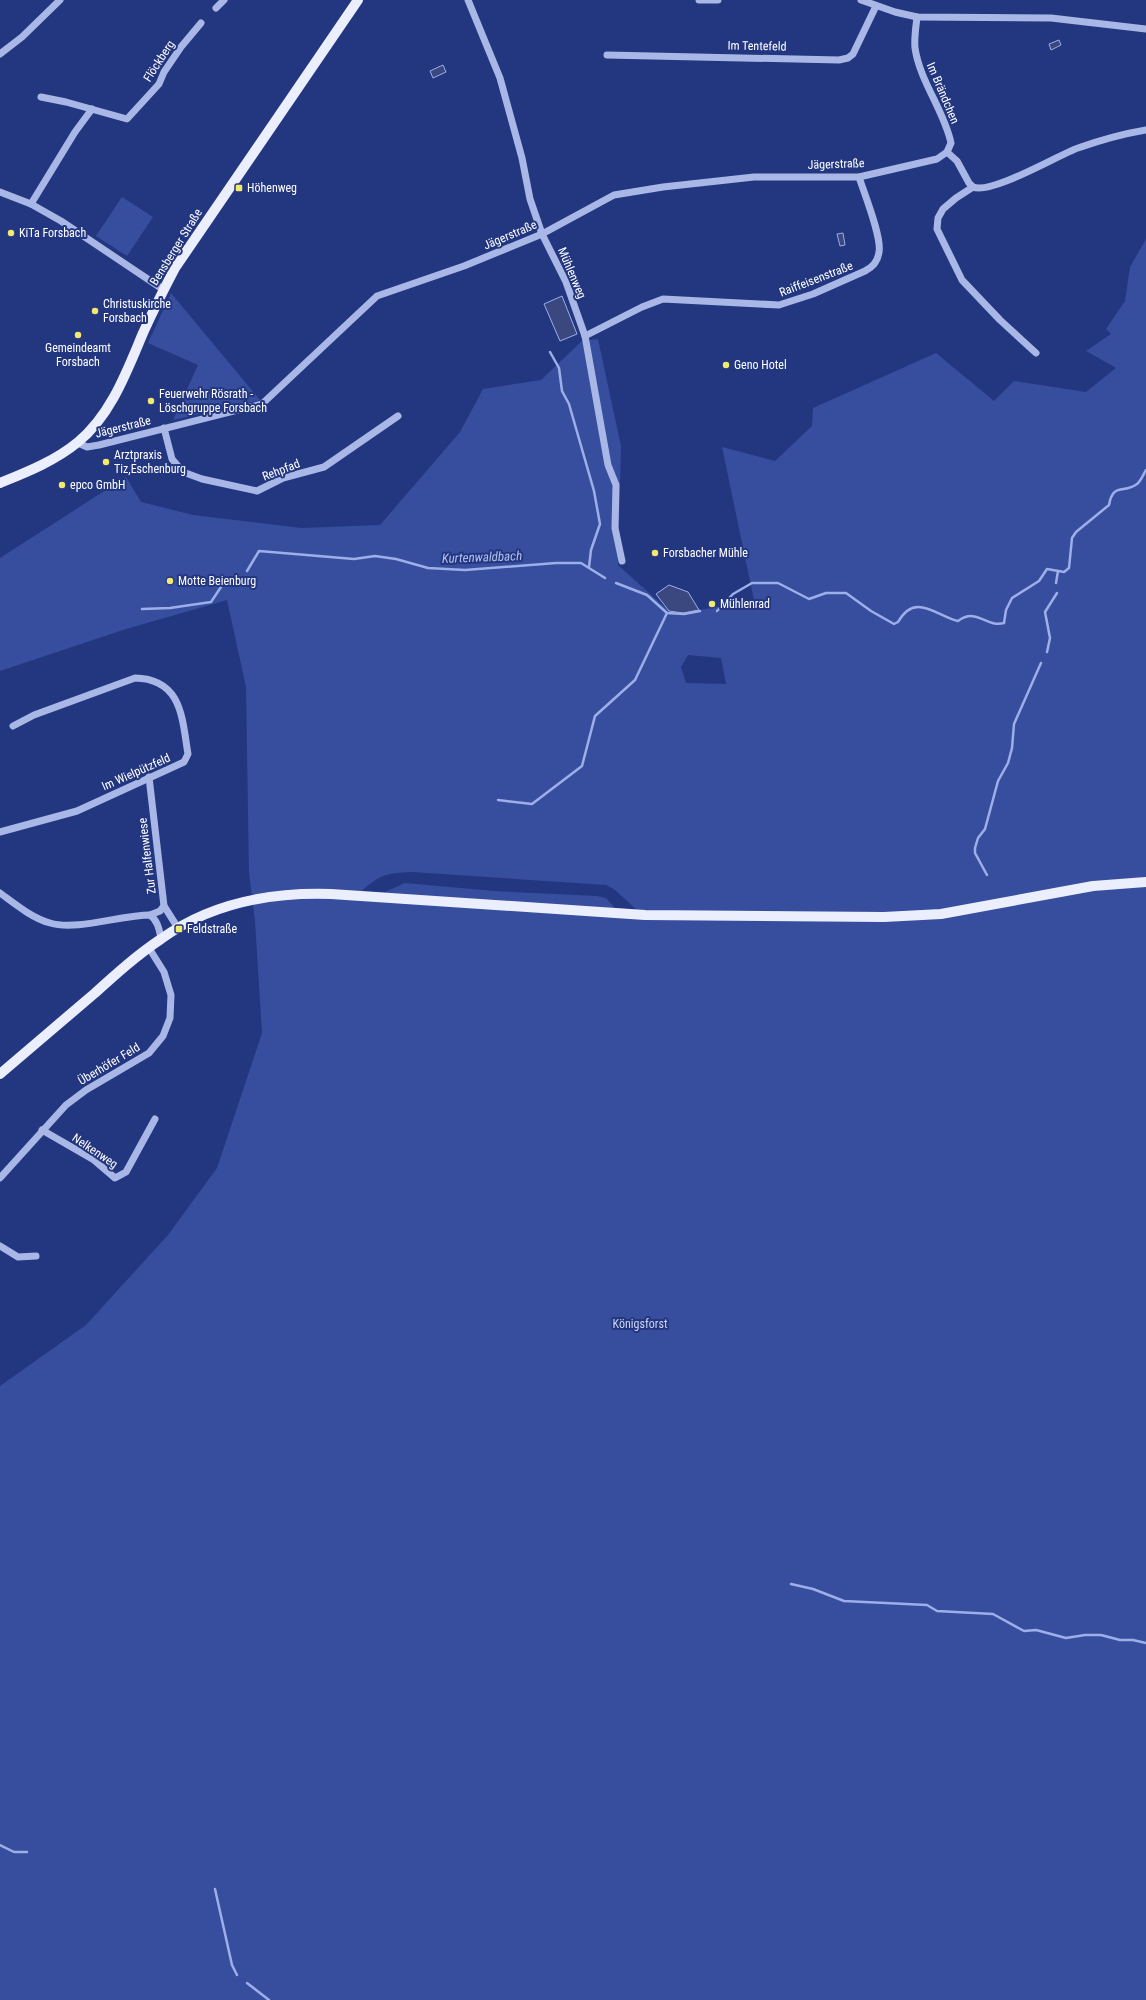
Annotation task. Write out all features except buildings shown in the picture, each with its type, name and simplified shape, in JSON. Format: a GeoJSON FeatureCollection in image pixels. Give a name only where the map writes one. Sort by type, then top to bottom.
{"type":"FeatureCollection","features":[{"type":"Feature","properties":{"kind":"main road","name":"Bensberger Straße"},"geometry":{"type":"LineString","coordinates":[[0,483],[46,464],[78,442],[102,414],[115,393],[164,290],[190,246],[358,0]]}},
{"type":"Feature","properties":{"kind":"main road"},"geometry":{"type":"LineString","coordinates":[[0,1074],[161,938],[210,912],[232,904],[266,896],[311,893],[644,915],[902,917],[941,914],[1093,886],[1146,882]]}},
{"type":"Feature","properties":{"kind":"street"},"geometry":{"type":"LineString","coordinates":[[0,54],[22,37],[60,0]]}},
{"type":"Feature","properties":{"kind":"street"},"geometry":{"type":"LineString","coordinates":[[216,8],[224,0]]}},
{"type":"Feature","properties":{"kind":"street","name":"Mühlenweg"},"geometry":{"type":"LineString","coordinates":[[468,0],[500,78],[522,158],[530,199],[542,234],[566,282],[585,336],[608,465],[616,485],[615,528],[622,561]]}},
{"type":"Feature","properties":{"kind":"street"},"geometry":{"type":"LineString","coordinates":[[699,0],[718,0]]}},
{"type":"Feature","properties":{"kind":"street"},"geometry":{"type":"LineString","coordinates":[[861,0],[876,6],[917,17],[1051,18],[1146,29]]}},
{"type":"Feature","properties":{"kind":"street","name":"Im Tentefeld"},"geometry":{"type":"LineString","coordinates":[[606,55],[839,60],[848,58],[853,54],[876,6]]}},
{"type":"Feature","properties":{"kind":"street","name":"Im Brändchen"},"geometry":{"type":"LineString","coordinates":[[917,17],[915,36],[918,59],[921,71],[949,136],[951,143],[947,152]]}},
{"type":"Feature","properties":{"kind":"street","name":"Flöckberg"},"geometry":{"type":"LineString","coordinates":[[41,97],[127,118],[159,84],[164,72],[181,47],[201,23]]}},
{"type":"Feature","properties":{"kind":"street"},"geometry":{"type":"LineString","coordinates":[[32,204],[75,132],[92,109]]}},
{"type":"Feature","properties":{"kind":"street"},"geometry":{"type":"LineString","coordinates":[[947,152],[957,161],[969,183],[974,187],[984,188],[1023,174],[1076,149],[1118,134],[1146,130]]}},
{"type":"Feature","properties":{"kind":"street","name":"Jägerstraße"},"geometry":{"type":"LineString","coordinates":[[78,442],[87,447],[262,404],[378,296],[464,266],[542,234],[614,195],[663,187],[754,177],[859,177],[937,159],[947,152]]}},
{"type":"Feature","properties":{"kind":"street","name":"Raiffeisenstraße"},"geometry":{"type":"LineString","coordinates":[[585,336],[642,307],[663,299],[779,305],[813,294],[872,267],[878,258],[879,243],[859,177]]}},
{"type":"Feature","properties":{"kind":"street"},"geometry":{"type":"LineString","coordinates":[[974,187],[956,198],[943,209],[938,218],[937,229],[962,280],[1000,320],[1036,353]]}},
{"type":"Feature","properties":{"kind":"street"},"geometry":{"type":"LineString","coordinates":[[0,192],[32,204],[101,247],[164,290]]}},
{"type":"Feature","properties":{"kind":"street","name":"Rehpfad"},"geometry":{"type":"LineString","coordinates":[[164,428],[167,445],[172,459],[183,472],[202,479],[257,491],[283,478],[324,466],[398,416]]}},
{"type":"Feature","properties":{"kind":"street","name":"Im Wielpützfeld"},"geometry":{"type":"LineString","coordinates":[[0,832],[77,811],[184,762],[188,754],[177,702],[168,689],[154,681],[135,678],[34,715],[13,726]]}},
{"type":"Feature","properties":{"kind":"street","name":"Zur Halfenwiese"},"geometry":{"type":"LineString","coordinates":[[149,777],[164,906],[178,928]]}},
{"type":"Feature","properties":{"kind":"street"},"geometry":{"type":"LineString","coordinates":[[0,893],[37,918],[54,924],[71,924],[138,915],[150,915],[160,911],[164,906]]}},
{"type":"Feature","properties":{"kind":"street"},"geometry":{"type":"LineString","coordinates":[[150,915],[155,919],[159,926],[161,938]]}},
{"type":"Feature","properties":{"kind":"street","name":"Überhöfer Feld"},"geometry":{"type":"LineString","coordinates":[[0,1178],[66,1105],[86,1090],[149,1053],[163,1036],[170,1018],[172,1007],[171,995],[164,972],[149,948]]}},
{"type":"Feature","properties":{"kind":"street","name":"Nelkenweg"},"geometry":{"type":"LineString","coordinates":[[42,1130],[94,1160],[115,1178],[126,1172],[155,1119]]}},
{"type":"Feature","properties":{"kind":"street"},"geometry":{"type":"LineString","coordinates":[[0,1246],[18,1257],[36,1256]]}},
{"type":"Feature","properties":{"kind":"green space"},"geometry":{"type":"Polygon","coordinates":[[[122,197],[153,217],[127,256],[96,236],[122,197]]]}},
{"type":"Feature","properties":{"kind":"green space","name":"Königsforst"},"geometry":{"type":"Polygon","coordinates":[[[1146,239],[1146,2000],[0,2000],[0,1386],[86,1325],[168,1235],[217,1168],[262,1033],[255,921],[249,873],[246,687],[227,600],[123,630],[0,671],[0,558],[126,477],[141,502],[193,515],[301,528],[380,525],[460,432],[483,389],[541,380],[582,341],[598,339],[621,446],[618,565],[669,611],[684,613],[754,600],[722,447],[775,461],[812,426],[813,408],[936,353],[994,401],[1014,381],[1086,392],[1116,368],[1086,351],[1111,334],[1106,329],[1125,301],[1130,267],[1146,239]],[[688,655],[681,667],[686,683],[726,684],[721,658],[688,655]],[[412,872],[390,874],[379,878],[362,891],[385,892],[405,883],[494,891],[597,896],[606,898],[615,908],[637,910],[615,890],[606,885],[412,872]]]}},
{"type":"Feature","properties":{"kind":"green space"},"geometry":{"type":"Polygon","coordinates":[[[171,293],[260,400],[173,420],[198,365],[148,343],[171,293]]]}},
{"type":"Feature","properties":{"kind":"shaded area"},"geometry":{"type":"Polygon","coordinates":[[[1059,40],[1061,45],[1051,50],[1049,44],[1059,40]]]}},
{"type":"Feature","properties":{"kind":"shaded area"},"geometry":{"type":"Polygon","coordinates":[[[443,65],[446,72],[433,78],[430,71],[443,65]]]}},
{"type":"Feature","properties":{"kind":"shaded area"},"geometry":{"type":"Polygon","coordinates":[[[843,233],[845,245],[840,246],[837,234],[843,233]]]}},
{"type":"Feature","properties":{"kind":"shaded area"},"geometry":{"type":"Polygon","coordinates":[[[562,296],[577,334],[560,341],[544,304],[562,296]]]}},
{"type":"Feature","properties":{"kind":"shaded area"},"geometry":{"type":"Polygon","coordinates":[[[669,585],[688,592],[699,610],[683,613],[669,611],[656,594],[669,585]]]}},
{"type":"Feature","properties":{"kind":"waterway"},"geometry":{"type":"LineString","coordinates":[[550,352],[559,368],[562,391],[569,404],[594,491],[600,524],[591,550],[589,567]]}},
{"type":"Feature","properties":{"kind":"waterway","name":"Kurtenwaldbach"},"geometry":{"type":"LineString","coordinates":[[717,611],[733,594],[752,583],[778,583],[809,599],[826,593],[846,593],[871,611],[894,624],[898,622],[911,608],[918,607],[926,608],[958,621],[965,617],[971,616],[992,623],[1004,623],[1006,610],[1012,598],[1039,581],[1047,569],[1064,572],[1069,568],[1072,538],[1076,532],[1109,505],[1113,493],[1137,484],[1141,480],[1146,470]]}},
{"type":"Feature","properties":{"kind":"waterway","name":"Kurtenwaldbach"},"geometry":{"type":"LineString","coordinates":[[247,571],[259,551],[354,559],[375,556],[396,559],[428,568],[465,570],[556,563],[581,563],[605,578]]}},
{"type":"Feature","properties":{"kind":"waterway"},"geometry":{"type":"LineString","coordinates":[[1056,583],[1058,571]]}},
{"type":"Feature","properties":{"kind":"waterway","name":"Kurtenwaldbach"},"geometry":{"type":"LineString","coordinates":[[142,609],[170,608],[211,602],[225,581],[238,578]]}},
{"type":"Feature","properties":{"kind":"waterway","name":"Kurtenwaldbach"},"geometry":{"type":"LineString","coordinates":[[616,583],[647,595],[667,613],[684,614],[700,611]]}},
{"type":"Feature","properties":{"kind":"waterway"},"geometry":{"type":"LineString","coordinates":[[1047,652],[1050,638],[1045,612],[1057,593]]}},
{"type":"Feature","properties":{"kind":"waterway"},"geometry":{"type":"LineString","coordinates":[[498,800],[532,804],[582,766],[595,716],[635,680],[667,613]]}},
{"type":"Feature","properties":{"kind":"waterway"},"geometry":{"type":"LineString","coordinates":[[987,875],[975,853],[975,848],[978,838],[985,829],[998,781],[1008,763],[1012,748],[1014,724],[1041,663]]}},
{"type":"Feature","properties":{"kind":"waterway"},"geometry":{"type":"LineString","coordinates":[[791,1584],[813,1589],[844,1601],[927,1605],[937,1611],[993,1614],[1024,1631],[1036,1630],[1066,1638],[1085,1635],[1101,1635],[1120,1640],[1133,1640],[1146,1643]]}},
{"type":"Feature","properties":{"kind":"waterway"},"geometry":{"type":"LineString","coordinates":[[0,1845],[14,1852],[27,1852]]}},
{"type":"Feature","properties":{"kind":"waterway"},"geometry":{"type":"LineString","coordinates":[[215,1889],[232,1965],[237,1975]]}},
{"type":"Feature","properties":{"kind":"waterway"},"geometry":{"type":"LineString","coordinates":[[247,1983],[269,2000]]}},
{"type":"Feature","properties":{"kind":"place","name":"Höhenweg"},"geometry":{"type":"Point","coordinates":[239,188]}},
{"type":"Feature","properties":{"kind":"place","name":"KiTa Forsbach"},"geometry":{"type":"Point","coordinates":[11,233]}},
{"type":"Feature","properties":{"kind":"place","name":"Christuskirche Forsbach"},"geometry":{"type":"Point","coordinates":[95,311]}},
{"type":"Feature","properties":{"kind":"place","name":"Gemeindeamt Forsbach"},"geometry":{"type":"Point","coordinates":[78,335]}},
{"type":"Feature","properties":{"kind":"place","name":"Geno Hotel"},"geometry":{"type":"Point","coordinates":[726,365]}},
{"type":"Feature","properties":{"kind":"place","name":"Feuerwehr Rösrath - Löschgruppe Forsbach"},"geometry":{"type":"Point","coordinates":[151,401]}},
{"type":"Feature","properties":{"kind":"place","name":"Arztpraxis Tiz,Eschenburg"},"geometry":{"type":"Point","coordinates":[106,462]}},
{"type":"Feature","properties":{"kind":"place","name":"epco GmbH"},"geometry":{"type":"Point","coordinates":[62,485]}},
{"type":"Feature","properties":{"kind":"place","name":"Forsbacher Mühle"},"geometry":{"type":"Point","coordinates":[655,553]}},
{"type":"Feature","properties":{"kind":"place","name":"Motte Beienburg"},"geometry":{"type":"Point","coordinates":[170,581]}},
{"type":"Feature","properties":{"kind":"place","name":"Mühlenrad"},"geometry":{"type":"Point","coordinates":[712,604]}},
{"type":"Feature","properties":{"kind":"place","name":"Feldstraße"},"geometry":{"type":"Point","coordinates":[179,929]}}]}
